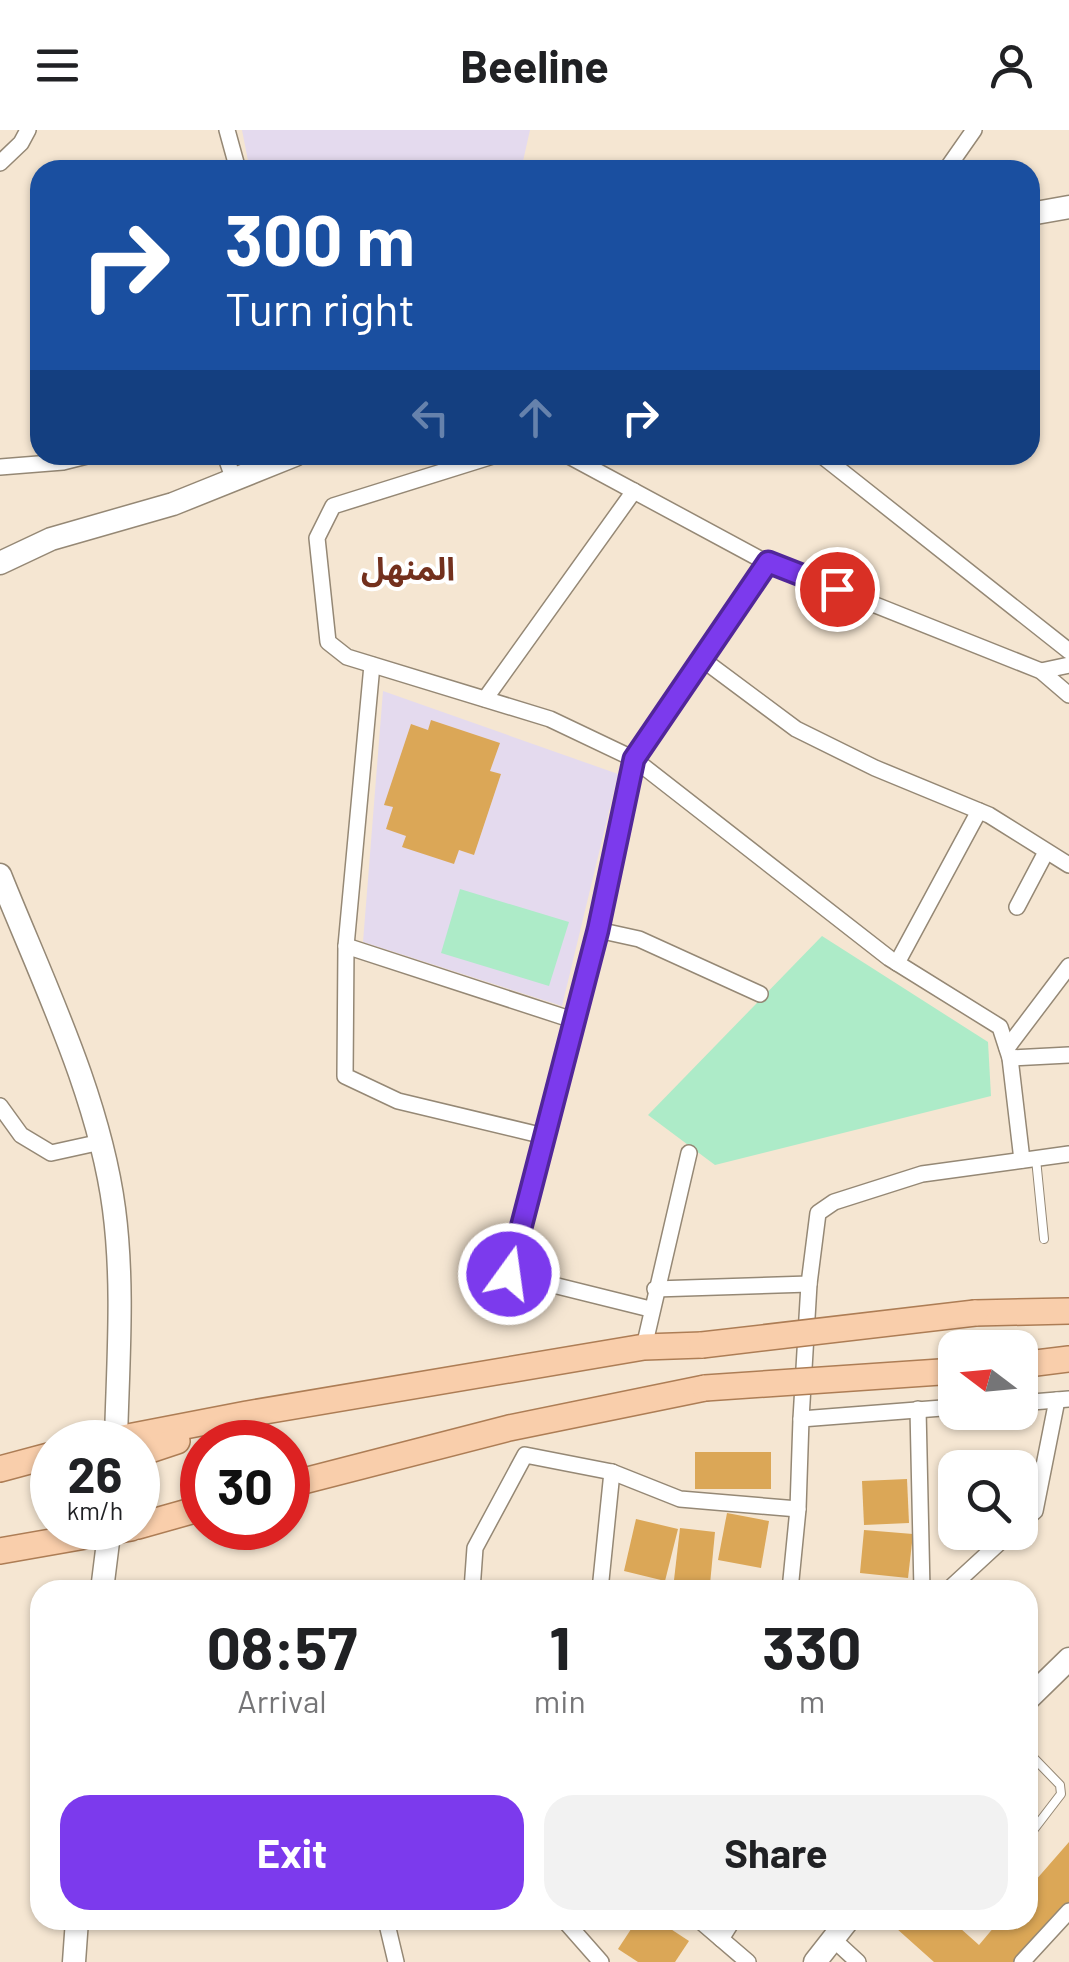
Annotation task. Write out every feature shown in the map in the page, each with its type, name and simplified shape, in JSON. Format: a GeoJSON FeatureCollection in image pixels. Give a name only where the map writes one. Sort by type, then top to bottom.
{"type":"FeatureCollection","features":[{"type":"Feature","properties":{"kind":"main road"},"geometry":{"type":"LineString","coordinates":[[160,1435],[247,1414],[644,1348],[702,1345],[975,1313],[1069,1311]]}},
{"type":"Feature","properties":{"kind":"main road"},"geometry":{"type":"LineString","coordinates":[[1038,1363],[1069,1359]]}},
{"type":"Feature","properties":{"kind":"main road"},"geometry":{"type":"LineString","coordinates":[[310,1479],[509,1428],[705,1388],[938,1372]]}},
{"type":"Feature","properties":{"kind":"main road"},"geometry":{"type":"LineString","coordinates":[[0,1548],[30,1537]]}},
{"type":"Feature","properties":{"kind":"main road"},"geometry":{"type":"LineString","coordinates":[[0,1548],[30,1543]]}},
{"type":"Feature","properties":{"kind":"street"},"geometry":{"type":"LineString","coordinates":[[0,164],[28,130]]}},
{"type":"Feature","properties":{"kind":"street"},"geometry":{"type":"LineString","coordinates":[[953,160],[974,130]]}},
{"type":"Feature","properties":{"kind":"street"},"geometry":{"type":"LineString","coordinates":[[224,131],[234,160]]}},
{"type":"Feature","properties":{"kind":"street"},"geometry":{"type":"LineString","coordinates":[[1040,212],[1069,208]]}},
{"type":"Feature","properties":{"kind":"street"},"geometry":{"type":"LineString","coordinates":[[0,467],[30,465]]}},
{"type":"Feature","properties":{"kind":"street"},"geometry":{"type":"LineString","coordinates":[[229,465],[234,480]]}},
{"type":"Feature","properties":{"kind":"street"},"geometry":{"type":"LineString","coordinates":[[0,564],[51,539],[173,504],[266,465]]}},
{"type":"Feature","properties":{"kind":"street"},"geometry":{"type":"LineString","coordinates":[[464,465],[333,506],[317,538],[328,642],[346,656],[550,719],[634,759],[897,963],[1000,1026],[1029,1159]]}},
{"type":"Feature","properties":{"kind":"street"},"geometry":{"type":"LineString","coordinates":[[586,465],[768,562],[1041,670],[1069,694]]}},
{"type":"Feature","properties":{"kind":"street"},"geometry":{"type":"LineString","coordinates":[[595,470],[599,465]]}},
{"type":"Feature","properties":{"kind":"street"},"geometry":{"type":"LineString","coordinates":[[833,465],[1069,651]]}},
{"type":"Feature","properties":{"kind":"street"},"geometry":{"type":"LineString","coordinates":[[485,699],[634,491]]}},
{"type":"Feature","properties":{"kind":"street"},"geometry":{"type":"LineString","coordinates":[[650,1309],[509,1274],[598,930],[634,759],[768,562]]}},
{"type":"Feature","properties":{"kind":"street"},"geometry":{"type":"LineString","coordinates":[[702,659],[796,730],[874,768],[979,811],[1069,865]]}},
{"type":"Feature","properties":{"kind":"street"},"geometry":{"type":"LineString","coordinates":[[372,665],[346,946],[345,1076],[398,1101],[544,1136]]}},
{"type":"Feature","properties":{"kind":"street"},"geometry":{"type":"LineString","coordinates":[[1041,670],[1069,666]]}},
{"type":"Feature","properties":{"kind":"street"},"geometry":{"type":"LineString","coordinates":[[897,963],[979,811]]}},
{"type":"Feature","properties":{"kind":"street"},"geometry":{"type":"LineString","coordinates":[[1017,906],[1046,852]]}},
{"type":"Feature","properties":{"kind":"street"},"geometry":{"type":"LineString","coordinates":[[0,875],[69,1048],[101,1142],[114,1207],[120,1280],[119,1420]]}},
{"type":"Feature","properties":{"kind":"street"},"geometry":{"type":"LineString","coordinates":[[598,930],[639,940],[760,994]]}},
{"type":"Feature","properties":{"kind":"street"},"geometry":{"type":"LineString","coordinates":[[346,946],[573,1020]]}},
{"type":"Feature","properties":{"kind":"street"},"geometry":{"type":"LineString","coordinates":[[1008,1053],[1069,966]]}},
{"type":"Feature","properties":{"kind":"street"},"geometry":{"type":"LineString","coordinates":[[1008,1053],[1069,1055]]}},
{"type":"Feature","properties":{"kind":"street"},"geometry":{"type":"LineString","coordinates":[[0,1106],[21,1135],[52,1153],[101,1142]]}},
{"type":"Feature","properties":{"kind":"street"},"geometry":{"type":"LineString","coordinates":[[644,1348],[689,1153]]}},
{"type":"Feature","properties":{"kind":"street"},"geometry":{"type":"LineString","coordinates":[[791,1580],[809,1284],[818,1214],[834,1202],[922,1174],[1069,1154]]}},
{"type":"Feature","properties":{"kind":"street"},"geometry":{"type":"LineString","coordinates":[[655,1289],[809,1284]]}},
{"type":"Feature","properties":{"kind":"street"},"geometry":{"type":"LineString","coordinates":[[1038,1402],[1063,1400],[1038,1499]]}},
{"type":"Feature","properties":{"kind":"street"},"geometry":{"type":"LineString","coordinates":[[801,1419],[938,1408]]}},
{"type":"Feature","properties":{"kind":"street"},"geometry":{"type":"LineString","coordinates":[[918,1409],[922,1580]]}},
{"type":"Feature","properties":{"kind":"street"},"geometry":{"type":"LineString","coordinates":[[473,1580],[475,1548],[525,1454],[612,1472],[680,1499],[798,1510]]}},
{"type":"Feature","properties":{"kind":"street"},"geometry":{"type":"LineString","coordinates":[[601,1580],[612,1472]]}},
{"type":"Feature","properties":{"kind":"street"},"geometry":{"type":"LineString","coordinates":[[106,1580],[118,1550]]}},
{"type":"Feature","properties":{"kind":"street"},"geometry":{"type":"LineString","coordinates":[[959,1580],[991,1550]]}},
{"type":"Feature","properties":{"kind":"street"},"geometry":{"type":"LineString","coordinates":[[1038,1690],[1069,1659]]}},
{"type":"Feature","properties":{"kind":"street"},"geometry":{"type":"LineString","coordinates":[[1022,1962],[1069,1911]]}},
{"type":"Feature","properties":{"kind":"street"},"geometry":{"type":"LineString","coordinates":[[74,1962],[76,1930]]}},
{"type":"Feature","properties":{"kind":"street"},"geometry":{"type":"LineString","coordinates":[[388,1930],[396,1962]]}},
{"type":"Feature","properties":{"kind":"street"},"geometry":{"type":"LineString","coordinates":[[573,1930],[601,1962]]}},
{"type":"Feature","properties":{"kind":"street"},"geometry":{"type":"LineString","coordinates":[[710,1930],[748,1962]]}},
{"type":"Feature","properties":{"kind":"street"},"geometry":{"type":"LineString","coordinates":[[721,1940],[727,1930]]}},
{"type":"Feature","properties":{"kind":"street"},"geometry":{"type":"LineString","coordinates":[[814,1962],[841,1930]]}},
{"type":"Feature","properties":{"kind":"street"},"geometry":{"type":"LineString","coordinates":[[834,1940],[858,1962]]}},
{"type":"Feature","properties":{"kind":"lane"},"geometry":{"type":"LineString","coordinates":[[1029,1159],[1044,1239]]}},
{"type":"Feature","properties":{"kind":"lane"},"geometry":{"type":"LineString","coordinates":[[1038,1766],[1060,1785],[1061,1794],[1038,1824]]}},
{"type":"Feature","properties":{"kind":"shaded area"},"geometry":{"type":"Polygon","coordinates":[[[242,130],[530,130],[523,160],[248,160],[242,130]]]}},
{"type":"Feature","properties":{"kind":"shaded area"},"geometry":{"type":"Polygon","coordinates":[[[383,691],[618,774],[562,1006],[363,942],[383,691]]]}},
{"type":"Feature","properties":{"kind":"green space"},"geometry":{"type":"Polygon","coordinates":[[[460,889],[569,922],[549,986],[441,953],[460,889]]]}},
{"type":"Feature","properties":{"kind":"green space"},"geometry":{"type":"Polygon","coordinates":[[[822,936],[988,1042],[991,1096],[715,1165],[648,1115],[822,936]]]}},
{"type":"Feature","properties":{"kind":"building"},"geometry":{"type":"Polygon","coordinates":[[[431,720],[500,743],[490,771],[501,774],[474,855],[459,850],[454,864],[402,847],[406,836],[386,829],[393,807],[384,805],[411,724],[428,730],[431,720]]]}},
{"type":"Feature","properties":{"kind":"building"},"geometry":{"type":"Polygon","coordinates":[[[695,1452],[771,1452],[771,1489],[695,1489],[695,1452]]]}},
{"type":"Feature","properties":{"kind":"building"},"geometry":{"type":"Polygon","coordinates":[[[907,1479],[909,1523],[864,1525],[862,1481],[907,1479]]]}},
{"type":"Feature","properties":{"kind":"building"},"geometry":{"type":"Polygon","coordinates":[[[727,1513],[769,1521],[761,1568],[718,1560],[727,1513]]]}},
{"type":"Feature","properties":{"kind":"building"},"geometry":{"type":"Polygon","coordinates":[[[636,1519],[678,1529],[665,1580],[624,1571],[636,1519]]]}},
{"type":"Feature","properties":{"kind":"building"},"geometry":{"type":"Polygon","coordinates":[[[680,1528],[715,1532],[710,1580],[674,1580],[680,1528]]]}},
{"type":"Feature","properties":{"kind":"building"},"geometry":{"type":"Polygon","coordinates":[[[864,1530],[913,1534],[908,1578],[860,1573],[864,1530]]]}},
{"type":"Feature","properties":{"kind":"building"},"geometry":{"type":"Polygon","coordinates":[[[1069,1842],[1069,1902],[1016,1962],[934,1962],[898,1930],[962,1930],[979,1945],[992,1930],[1038,1930],[1038,1878],[1069,1842]]]}},
{"type":"Feature","properties":{"kind":"building"},"geometry":{"type":"Polygon","coordinates":[[[630,1930],[672,1930],[689,1941],[675,1962],[638,1962],[618,1949],[630,1930]]]}},
{"type":"Feature","properties":{"kind":"district","name":"المنهل"},"geometry":{"type":"Point","coordinates":[408,567]}},
{"type":"Feature","properties":{"kind":"route"},"geometry":{"type":"LineString","coordinates":[[509,1274],[598,930],[634,759],[768,562],[837,589]]}}]}
